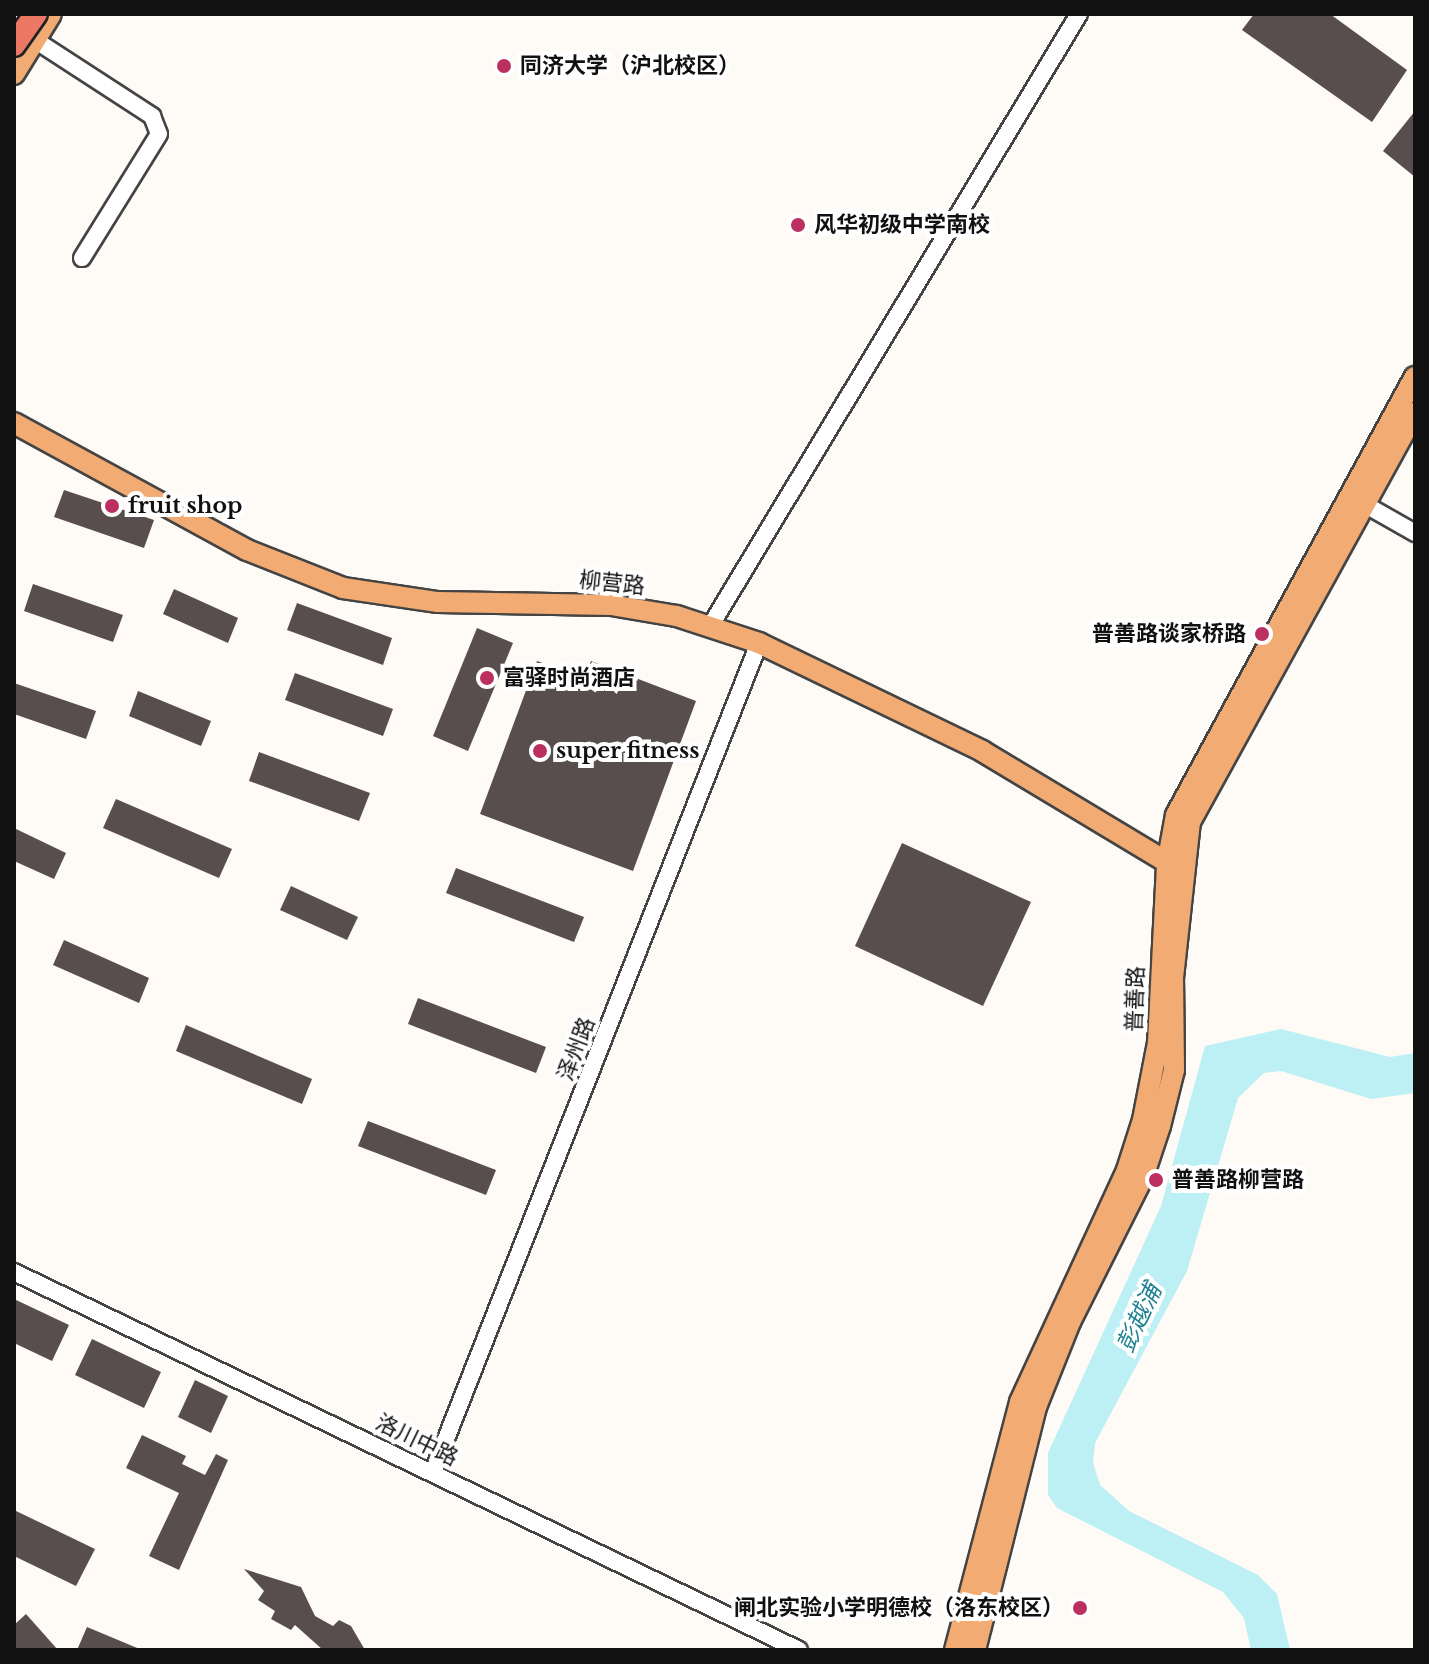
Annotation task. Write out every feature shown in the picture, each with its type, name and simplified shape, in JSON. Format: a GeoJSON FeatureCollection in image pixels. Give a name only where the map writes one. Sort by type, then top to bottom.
{"type":"FeatureCollection","features":[{"type":"Feature","properties":{"kind":"highway"},"geometry":{"type":"LineString","coordinates":[[21,44],[36,14]]}},
{"type":"Feature","properties":{"kind":"main road"},"geometry":{"type":"LineString","coordinates":[[14,74],[21,44],[51,14]]}},
{"type":"Feature","properties":{"kind":"main road","name":"普善路"},"geometry":{"type":"LineString","coordinates":[[1357,500],[1415,377]]}},
{"type":"Feature","properties":{"kind":"main road","name":"普善路"},"geometry":{"type":"LineString","coordinates":[[975,1650],[1036,1407],[1070,1322],[1143,1177],[1174,1070],[1176,815],[1189,786],[1357,500],[1415,413]]}},
{"type":"Feature","properties":{"kind":"main road","name":"柳营路"},"geometry":{"type":"LineString","coordinates":[[14,423],[247,550],[343,588],[438,602],[611,605],[711,625],[759,643],[982,751],[1174,868]]}},
{"type":"Feature","properties":{"kind":"main road","name":"普善路"},"geometry":{"type":"LineString","coordinates":[[955,1650],[1020,1402],[1127,1170],[1143,1120],[1158,1043],[1174,868]]}},
{"type":"Feature","properties":{"kind":"street"},"geometry":{"type":"LineString","coordinates":[[711,625],[1079,14]]}},
{"type":"Feature","properties":{"kind":"street"},"geometry":{"type":"LineString","coordinates":[[21,44],[152,116],[159,134],[82,258]]}},
{"type":"Feature","properties":{"kind":"street"},"geometry":{"type":"LineString","coordinates":[[1357,500],[1415,533]]}},
{"type":"Feature","properties":{"kind":"street","name":"泽州路"},"geometry":{"type":"LineString","coordinates":[[433,1472],[759,643]]}},
{"type":"Feature","properties":{"kind":"street","name":"洛川中路"},"geometry":{"type":"LineString","coordinates":[[14,1272],[799,1650]]}},
{"type":"Feature","properties":{"kind":"water","name":"彭越浦"},"geometry":{"type":"Polygon","coordinates":[[[1281,1029],[1390,1057],[1415,1053],[1415,1093],[1371,1099],[1281,1071],[1264,1073],[1238,1098],[1187,1271],[1095,1443],[1093,1463],[1100,1485],[1129,1511],[1258,1575],[1277,1594],[1290,1650],[1251,1650],[1244,1618],[1223,1592],[1057,1508],[1048,1495],[1048,1453],[1161,1206],[1205,1046],[1281,1029]]]}},
{"type":"Feature","properties":{"kind":"building"},"geometry":{"type":"Polygon","coordinates":[[[1254,14],[1330,14],[1407,70],[1372,122],[1242,30],[1254,14]]]}},
{"type":"Feature","properties":{"kind":"building"},"geometry":{"type":"Polygon","coordinates":[[[1415,111],[1415,177],[1383,151],[1415,111]]]}},
{"type":"Feature","properties":{"kind":"building"},"geometry":{"type":"Polygon","coordinates":[[[64,490],[154,520],[144,548],[54,517],[64,490]]]}},
{"type":"Feature","properties":{"kind":"building"},"geometry":{"type":"Polygon","coordinates":[[[33,584],[123,615],[113,642],[24,611],[33,584]]]}},
{"type":"Feature","properties":{"kind":"building"},"geometry":{"type":"Polygon","coordinates":[[[174,589],[238,618],[228,643],[163,614],[174,589]]]}},
{"type":"Feature","properties":{"kind":"building"},"geometry":{"type":"Polygon","coordinates":[[[297,603],[392,638],[383,665],[287,630],[297,603]]]}},
{"type":"Feature","properties":{"kind":"building"},"geometry":{"type":"Polygon","coordinates":[[[477,628],[513,643],[468,751],[433,736],[477,628]]]}},
{"type":"Feature","properties":{"kind":"building"},"geometry":{"type":"Polygon","coordinates":[[[537,661],[585,678],[591,661],[696,701],[633,871],[480,814],[537,661]]]}},
{"type":"Feature","properties":{"kind":"building"},"geometry":{"type":"Polygon","coordinates":[[[295,673],[393,709],[383,736],[285,700],[295,673]]]}},
{"type":"Feature","properties":{"kind":"building"},"geometry":{"type":"Polygon","coordinates":[[[14,683],[96,711],[86,739],[14,714],[14,683]]]}},
{"type":"Feature","properties":{"kind":"building"},"geometry":{"type":"Polygon","coordinates":[[[138,691],[211,721],[201,746],[129,716],[138,691]]]}},
{"type":"Feature","properties":{"kind":"building"},"geometry":{"type":"Polygon","coordinates":[[[259,752],[370,793],[359,821],[249,781],[259,752]]]}},
{"type":"Feature","properties":{"kind":"building"},"geometry":{"type":"Polygon","coordinates":[[[116,799],[232,849],[219,878],[103,828],[116,799]]]}},
{"type":"Feature","properties":{"kind":"building"},"geometry":{"type":"Polygon","coordinates":[[[14,828],[66,853],[54,879],[14,861],[14,828]]]}},
{"type":"Feature","properties":{"kind":"building"},"geometry":{"type":"Polygon","coordinates":[[[902,843],[1031,902],[983,1006],[855,946],[902,843]]]}},
{"type":"Feature","properties":{"kind":"building"},"geometry":{"type":"Polygon","coordinates":[[[456,868],[584,917],[574,942],[446,893],[456,868]]]}},
{"type":"Feature","properties":{"kind":"building"},"geometry":{"type":"Polygon","coordinates":[[[291,886],[358,917],[347,940],[280,910],[291,886]]]}},
{"type":"Feature","properties":{"kind":"building"},"geometry":{"type":"Polygon","coordinates":[[[64,940],[149,978],[139,1003],[53,965],[64,940]]]}},
{"type":"Feature","properties":{"kind":"building"},"geometry":{"type":"Polygon","coordinates":[[[418,998],[546,1047],[536,1073],[408,1024],[418,998]]]}},
{"type":"Feature","properties":{"kind":"building"},"geometry":{"type":"Polygon","coordinates":[[[186,1025],[312,1079],[302,1104],[176,1051],[186,1025]]]}},
{"type":"Feature","properties":{"kind":"building"},"geometry":{"type":"Polygon","coordinates":[[[368,1121],[496,1170],[486,1195],[358,1146],[368,1121]]]}},
{"type":"Feature","properties":{"kind":"building"},"geometry":{"type":"Polygon","coordinates":[[[14,1299],[69,1325],[52,1361],[14,1343],[14,1299]]]}},
{"type":"Feature","properties":{"kind":"building"},"geometry":{"type":"Polygon","coordinates":[[[92,1339],[161,1372],[144,1408],[75,1375],[92,1339]]]}},
{"type":"Feature","properties":{"kind":"building"},"geometry":{"type":"Polygon","coordinates":[[[195,1380],[228,1396],[211,1433],[178,1417],[195,1380]]]}},
{"type":"Feature","properties":{"kind":"building"},"geometry":{"type":"Polygon","coordinates":[[[142,1435],[186,1456],[182,1464],[205,1475],[216,1454],[228,1460],[179,1570],[149,1556],[179,1493],[126,1468],[142,1435]]]}},
{"type":"Feature","properties":{"kind":"building"},"geometry":{"type":"Polygon","coordinates":[[[14,1510],[95,1549],[76,1586],[14,1556],[14,1510]]]}},
{"type":"Feature","properties":{"kind":"building"},"geometry":{"type":"Polygon","coordinates":[[[244,1569],[301,1587],[315,1616],[333,1626],[339,1620],[351,1626],[365,1650],[323,1650],[295,1625],[291,1630],[271,1619],[275,1611],[258,1600],[264,1591],[244,1569]]]}},
{"type":"Feature","properties":{"kind":"building"},"geometry":{"type":"Polygon","coordinates":[[[26,1614],[58,1650],[14,1650],[14,1625],[26,1614]]]}},
{"type":"Feature","properties":{"kind":"building"},"geometry":{"type":"Polygon","coordinates":[[[87,1627],[142,1650],[77,1650],[87,1627]]]}},
{"type":"Feature","properties":{"kind":"place","name":"同济大学（沪北校区）"},"geometry":{"type":"Point","coordinates":[504,66]}},
{"type":"Feature","properties":{"kind":"place","name":"风华初级中学南校"},"geometry":{"type":"Point","coordinates":[798,225]}},
{"type":"Feature","properties":{"kind":"place","name":"fruit shop"},"geometry":{"type":"Point","coordinates":[112,506]}},
{"type":"Feature","properties":{"kind":"place","name":"普善路谈家桥路"},"geometry":{"type":"Point","coordinates":[1262,634]}},
{"type":"Feature","properties":{"kind":"place","name":"富驿时尚酒店"},"geometry":{"type":"Point","coordinates":[487,678]}},
{"type":"Feature","properties":{"kind":"place","name":"super fitness"},"geometry":{"type":"Point","coordinates":[540,751]}},
{"type":"Feature","properties":{"kind":"place","name":"普善路柳营路"},"geometry":{"type":"Point","coordinates":[1156,1180]}},
{"type":"Feature","properties":{"kind":"place","name":"闸北实验小学明德校（洛东校区）"},"geometry":{"type":"Point","coordinates":[1080,1608]}}]}
